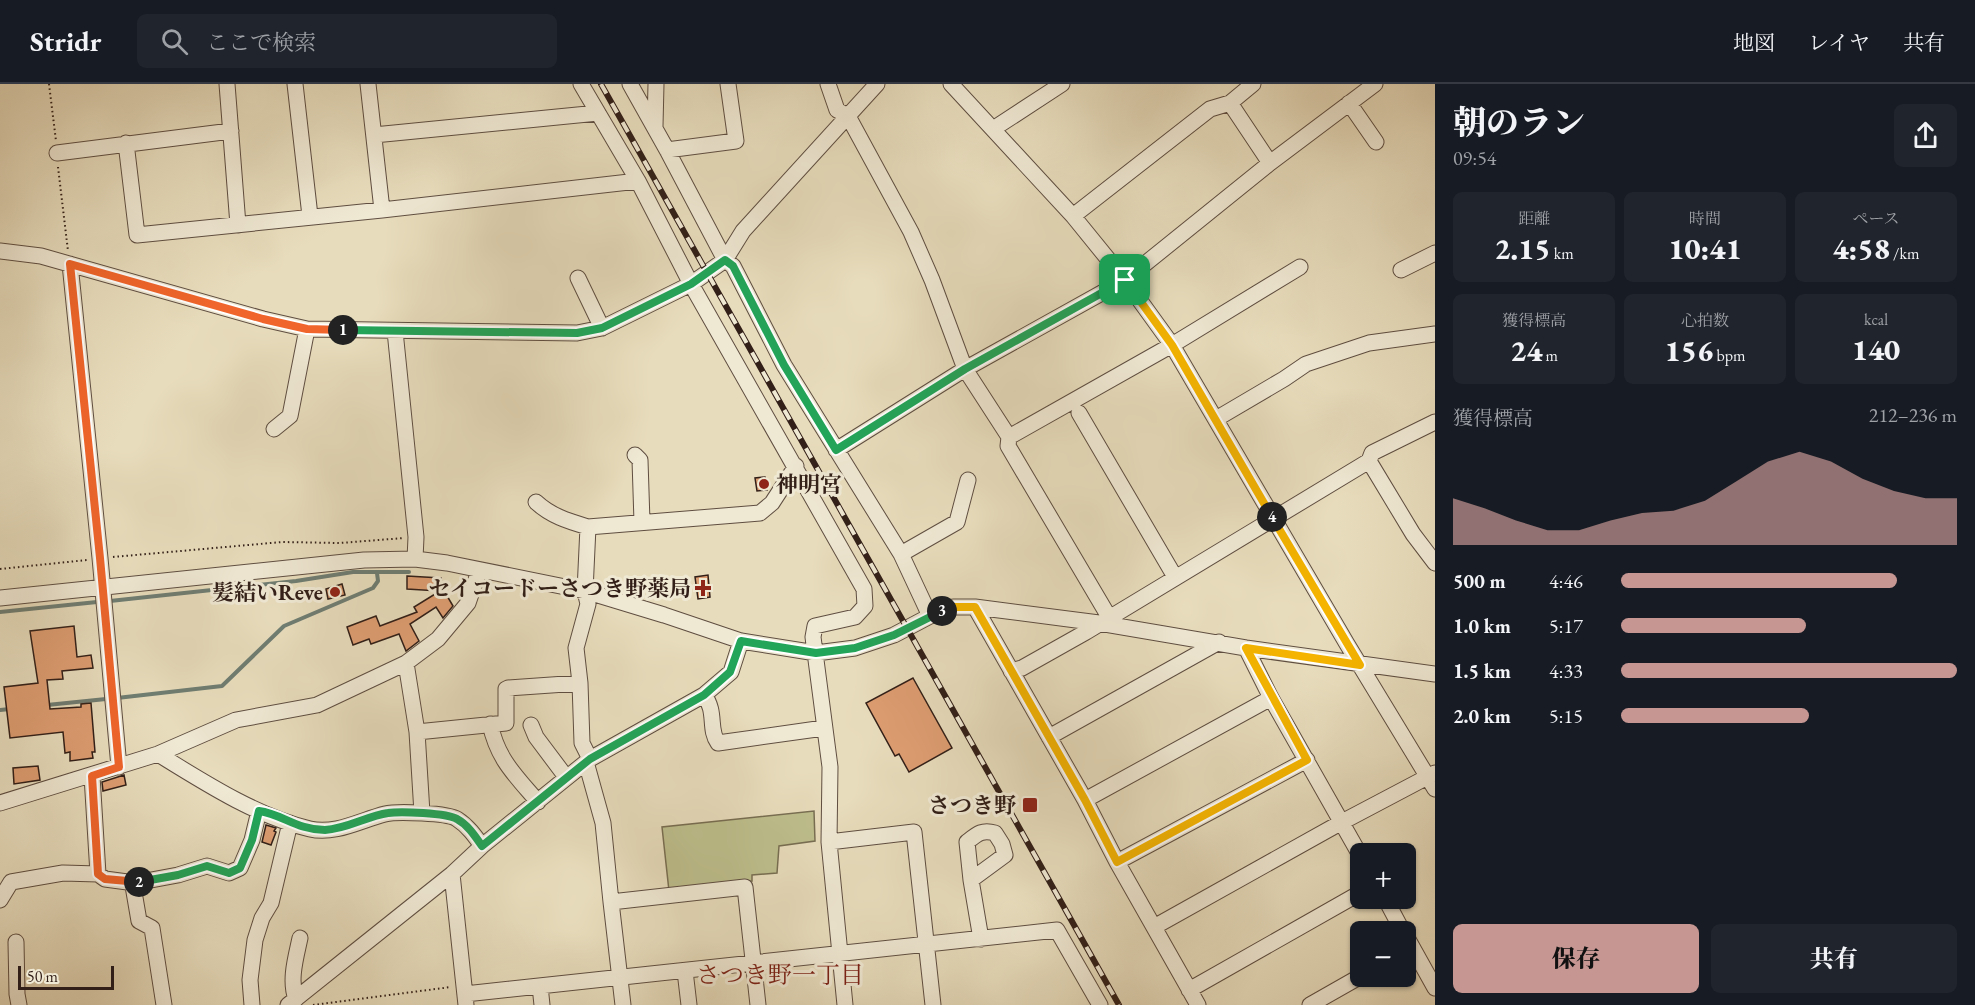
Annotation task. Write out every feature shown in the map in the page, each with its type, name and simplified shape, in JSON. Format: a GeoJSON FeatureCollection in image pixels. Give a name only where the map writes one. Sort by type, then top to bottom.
{"type":"FeatureCollection","features":[{"type":"Feature","properties":{"kind":"street"},"geometry":{"type":"LineString","coordinates":[[227,84],[238,225]]}},
{"type":"Feature","properties":{"kind":"street"},"geometry":{"type":"LineString","coordinates":[[296,84],[310,216]]}},
{"type":"Feature","properties":{"kind":"street"},"geometry":{"type":"LineString","coordinates":[[368,84],[382,210]]}},
{"type":"Feature","properties":{"kind":"street"},"geometry":{"type":"LineString","coordinates":[[581,84],[638,181],[691,284],[864,589],[866,606],[855,617],[815,626],[813,637],[830,767],[829,842],[845,1005]]}},
{"type":"Feature","properties":{"kind":"street"},"geometry":{"type":"LineString","coordinates":[[655,129],[656,84]]}},
{"type":"Feature","properties":{"kind":"street"},"geometry":{"type":"LineString","coordinates":[[668,150],[736,141],[728,84]]}},
{"type":"Feature","properties":{"kind":"street"},"geometry":{"type":"LineString","coordinates":[[828,84],[837,110],[848,116],[911,232],[932,280],[965,369],[1009,437],[1008,446],[1104,620]]}},
{"type":"Feature","properties":{"kind":"street"},"geometry":{"type":"LineString","coordinates":[[0,251],[41,256],[263,319],[307,329],[577,333],[602,328],[691,284],[725,260],[742,231],[877,84]]}},
{"type":"Feature","properties":{"kind":"street"},"geometry":{"type":"LineString","coordinates":[[951,84],[1073,216],[1125,280],[1172,345],[1360,665],[1433,780],[1342,822],[1154,927]]}},
{"type":"Feature","properties":{"kind":"street"},"geometry":{"type":"LineString","coordinates":[[993,129],[1062,84]]}},
{"type":"Feature","properties":{"kind":"street"},"geometry":{"type":"LineString","coordinates":[[1073,216],[1210,109],[1230,103],[1253,84]]}},
{"type":"Feature","properties":{"kind":"street"},"geometry":{"type":"LineString","coordinates":[[836,450],[965,369],[1125,280],[1270,163],[1375,84]]}},
{"type":"Feature","properties":{"kind":"street"},"geometry":{"type":"LineString","coordinates":[[636,85],[655,129],[725,260],[733,266],[784,365],[902,554],[930,616]]}},
{"type":"Feature","properties":{"kind":"street"},"geometry":{"type":"LineString","coordinates":[[1230,103],[1270,163]]}},
{"type":"Feature","properties":{"kind":"street"},"geometry":{"type":"LineString","coordinates":[[1349,103],[1376,142]]}},
{"type":"Feature","properties":{"kind":"street"},"geometry":{"type":"LineString","coordinates":[[374,135],[598,113]]}},
{"type":"Feature","properties":{"kind":"street"},"geometry":{"type":"LineString","coordinates":[[57,153],[231,131]]}},
{"type":"Feature","properties":{"kind":"street"},"geometry":{"type":"LineString","coordinates":[[126,143],[137,235],[638,181]]}},
{"type":"Feature","properties":{"kind":"street"},"geometry":{"type":"LineString","coordinates":[[1401,270],[1435,253]]}},
{"type":"Feature","properties":{"kind":"street"},"geometry":{"type":"LineString","coordinates":[[70,264],[119,767]]}},
{"type":"Feature","properties":{"kind":"street"},"geometry":{"type":"LineString","coordinates":[[1009,437],[1172,345],[1300,267]]}},
{"type":"Feature","properties":{"kind":"street"},"geometry":{"type":"LineString","coordinates":[[578,278],[602,328]]}},
{"type":"Feature","properties":{"kind":"street"},"geometry":{"type":"LineString","coordinates":[[274,429],[290,416],[307,329]]}},
{"type":"Feature","properties":{"kind":"street"},"geometry":{"type":"LineString","coordinates":[[395,332],[416,537],[415,559]]}},
{"type":"Feature","properties":{"kind":"street"},"geometry":{"type":"LineString","coordinates":[[1216,419],[1306,364],[1370,343],[1435,333]]}},
{"type":"Feature","properties":{"kind":"street"},"geometry":{"type":"LineString","coordinates":[[1079,413],[1175,577]]}},
{"type":"Feature","properties":{"kind":"street"},"geometry":{"type":"LineString","coordinates":[[1011,671],[1022,668],[1104,620],[1369,461],[1372,453],[1435,422]]}},
{"type":"Feature","properties":{"kind":"street"},"geometry":{"type":"LineString","coordinates":[[635,455],[640,460],[642,522]]}},
{"type":"Feature","properties":{"kind":"street"},"geometry":{"type":"LineString","coordinates":[[1369,461],[1413,534],[1435,563]]}},
{"type":"Feature","properties":{"kind":"street"},"geometry":{"type":"LineString","coordinates":[[536,502],[560,518],[588,527],[760,513],[772,503],[796,466]]}},
{"type":"Feature","properties":{"kind":"street"},"geometry":{"type":"LineString","coordinates":[[902,554],[957,522],[968,480]]}},
{"type":"Feature","properties":{"kind":"street"},"geometry":{"type":"LineString","coordinates":[[588,527],[585,591],[588,604],[576,648],[582,743],[603,823],[622,1005]]}},
{"type":"Feature","properties":{"kind":"street"},"geometry":{"type":"LineString","coordinates":[[0,598],[364,560],[415,559],[447,563],[585,591],[741,641],[816,653],[865,645],[894,635],[953,607],[975,607],[1104,620],[1246,648],[1435,674]]}},
{"type":"Feature","properties":{"kind":"street"},"geometry":{"type":"LineString","coordinates":[[0,803],[158,754],[236,720],[316,705],[406,663],[438,639],[468,603],[479,571]]}},
{"type":"Feature","properties":{"kind":"street"},"geometry":{"type":"LineString","coordinates":[[975,607],[1198,1005]]}},
{"type":"Feature","properties":{"kind":"street"},"geometry":{"type":"LineString","coordinates":[[292,1002],[452,874],[482,846],[588,760],[704,695],[730,672],[741,641]]}},
{"type":"Feature","properties":{"kind":"street"},"geometry":{"type":"LineString","coordinates":[[1049,737],[1219,642]]}},
{"type":"Feature","properties":{"kind":"street"},"geometry":{"type":"LineString","coordinates":[[1246,648],[1353,843]]}},
{"type":"Feature","properties":{"kind":"street"},"geometry":{"type":"LineString","coordinates":[[406,663],[417,732],[422,813]]}},
{"type":"Feature","properties":{"kind":"street"},"geometry":{"type":"LineString","coordinates":[[417,732],[506,723],[506,689],[580,683]]}},
{"type":"Feature","properties":{"kind":"street"},"geometry":{"type":"LineString","coordinates":[[704,695],[711,705],[714,738],[718,743],[824,728]]}},
{"type":"Feature","properties":{"kind":"street"},"geometry":{"type":"LineString","coordinates":[[1085,800],[1272,698]]}},
{"type":"Feature","properties":{"kind":"street"},"geometry":{"type":"LineString","coordinates":[[490,724],[494,744],[505,762],[538,802]]}},
{"type":"Feature","properties":{"kind":"street"},"geometry":{"type":"LineString","coordinates":[[531,725],[536,737],[566,777]]}},
{"type":"Feature","properties":{"kind":"street"},"geometry":{"type":"LineString","coordinates":[[158,754],[202,781],[259,811],[313,830],[328,830],[388,813],[422,813],[455,818],[468,828],[482,846]]}},
{"type":"Feature","properties":{"kind":"street"},"geometry":{"type":"LineString","coordinates":[[1117,862],[1307,760]]}},
{"type":"Feature","properties":{"kind":"street"},"geometry":{"type":"LineString","coordinates":[[92,776],[98,874]]}},
{"type":"Feature","properties":{"kind":"street"},"geometry":{"type":"LineString","coordinates":[[0,900],[11,882],[63,873],[98,874],[105,879],[135,883],[178,875],[207,866],[229,873],[240,868],[252,840],[259,811]]}},
{"type":"Feature","properties":{"kind":"street"},"geometry":{"type":"LineString","coordinates":[[252,1005],[250,980],[255,940],[262,918],[271,903],[290,823]]}},
{"type":"Feature","properties":{"kind":"street"},"geometry":{"type":"LineString","coordinates":[[829,842],[914,832],[933,1005]]}},
{"type":"Feature","properties":{"kind":"street"},"geometry":{"type":"LineString","coordinates":[[452,874],[466,1000],[540,986],[1057,930],[1094,1004]]}},
{"type":"Feature","properties":{"kind":"street"},"geometry":{"type":"LineString","coordinates":[[971,880],[981,939]]}},
{"type":"Feature","properties":{"kind":"street"},"geometry":{"type":"LineString","coordinates":[[135,883],[139,921],[152,928],[164,1005]]}},
{"type":"Feature","properties":{"kind":"street"},"geometry":{"type":"LineString","coordinates":[[611,902],[745,887],[758,1005]]}},
{"type":"Feature","properties":{"kind":"street"},"geometry":{"type":"LineString","coordinates":[[1189,990],[1350,899]]}},
{"type":"Feature","properties":{"kind":"street"},"geometry":{"type":"LineString","coordinates":[[292,1002],[294,967],[300,938]]}},
{"type":"Feature","properties":{"kind":"street"},"geometry":{"type":"LineString","coordinates":[[16,942],[17,994],[20,1005]]}},
{"type":"Feature","properties":{"kind":"street"},"geometry":{"type":"LineString","coordinates":[[1416,958],[1435,988]]}},
{"type":"Feature","properties":{"kind":"street"},"geometry":{"type":"LineString","coordinates":[[685,970],[689,1005]]}},
{"type":"Feature","properties":{"kind":"street"},"geometry":{"type":"LineString","coordinates":[[1310,1005],[1350,982]]}},
{"type":"Feature","properties":{"kind":"street"},"geometry":{"type":"LineString","coordinates":[[540,986],[542,1005]]}},
{"type":"Feature","properties":{"kind":"path"},"geometry":{"type":"LineString","coordinates":[[49,84],[70,264]]}},
{"type":"Feature","properties":{"kind":"path"},"geometry":{"type":"LineString","coordinates":[[0,569],[282,542],[340,543],[416,537]]}},
{"type":"Feature","properties":{"kind":"path"},"geometry":{"type":"LineString","coordinates":[[313,1005],[457,986],[466,1000]]}},
{"type":"Feature","properties":{"kind":"green space"},"geometry":{"type":"Polygon","coordinates":[[[814,811],[815,841],[779,846],[777,873],[752,875],[752,881],[669,891],[662,827],[814,811]]]}},
{"type":"Feature","properties":{"kind":"building","name":"神明宮"},"geometry":{"type":"Polygon","coordinates":[[[765,477],[767,490],[757,491],[755,478],[765,477]]]}},
{"type":"Feature","properties":{"kind":"building","name":"セイコードーさつき野薬局"},"geometry":{"type":"Polygon","coordinates":[[[708,575],[710,597],[698,599],[695,577],[708,575]]]}},
{"type":"Feature","properties":{"kind":"building"},"geometry":{"type":"Polygon","coordinates":[[[407,576],[441,578],[443,589],[453,606],[443,618],[436,607],[410,624],[419,641],[406,651],[399,634],[371,644],[369,639],[353,645],[347,627],[376,616],[380,626],[417,612],[414,607],[440,591],[407,589],[407,576]]]}},
{"type":"Feature","properties":{"kind":"building","name":"髪結いReve"},"geometry":{"type":"Polygon","coordinates":[[[342,584],[345,595],[328,599],[326,589],[342,584]]]}},
{"type":"Feature","properties":{"kind":"building"},"geometry":{"type":"Polygon","coordinates":[[[74,626],[77,657],[91,655],[93,668],[62,671],[63,679],[47,680],[50,709],[81,707],[81,704],[91,703],[95,752],[92,752],[93,758],[70,761],[70,752],[65,753],[63,732],[10,738],[4,687],[38,683],[30,631],[74,626]]]}},
{"type":"Feature","properties":{"kind":"building"},"geometry":{"type":"Polygon","coordinates":[[[913,678],[952,748],[909,772],[899,754],[895,756],[866,703],[913,678]]]}},
{"type":"Feature","properties":{"kind":"building"},"geometry":{"type":"Polygon","coordinates":[[[38,766],[40,780],[14,784],[13,768],[38,766]]]}},
{"type":"Feature","properties":{"kind":"building"},"geometry":{"type":"Polygon","coordinates":[[[124,775],[126,785],[103,791],[102,782],[124,775]]]}},
{"type":"Feature","properties":{"kind":"building"},"geometry":{"type":"Polygon","coordinates":[[[266,825],[276,828],[271,845],[262,842],[266,825]]]}},
{"type":"Feature","properties":{"kind":"waterway"},"geometry":{"type":"LineString","coordinates":[[110,601],[296,581],[353,572],[409,572]]}},
{"type":"Feature","properties":{"kind":"waterway"},"geometry":{"type":"LineString","coordinates":[[117,698],[222,686],[284,626],[373,588],[378,581],[377,573]]}},
{"type":"Feature","properties":{"kind":"waterway"},"geometry":{"type":"LineString","coordinates":[[0,612],[97,602]]}},
{"type":"Feature","properties":{"kind":"waterway"},"geometry":{"type":"LineString","coordinates":[[47,705],[106,699]]}},
{"type":"Feature","properties":{"kind":"waterway"},"geometry":{"type":"LineString","coordinates":[[0,710],[10,709]]}},
{"type":"Feature","properties":{"kind":"railway"},"geometry":{"type":"LineString","coordinates":[[601,84],[1119,1005]]}},
{"type":"Feature","properties":{"kind":"place","name":"神明宮"},"geometry":{"type":"Point","coordinates":[764,484]}},
{"type":"Feature","properties":{"kind":"place","name":"セイコードーさつき野薬局"},"geometry":{"type":"Point","coordinates":[703,588]}},
{"type":"Feature","properties":{"kind":"place","name":"髪結いReve"},"geometry":{"type":"Point","coordinates":[335,592]}},
{"type":"Feature","properties":{"kind":"place","name":"さつき野"},"geometry":{"type":"Point","coordinates":[1030,805]}},
{"type":"Feature","properties":{"kind":"district","name":"さつき野一丁目"},"geometry":{"type":"Point","coordinates":[780,975]}},
{"type":"Feature","properties":{"kind":"route"},"geometry":{"type":"LineString","coordinates":[[725,260],[733,266],[784,365],[836,450],[965,369],[1125,280],[1172,345],[1360,665],[1246,648],[1307,760],[1117,862],[1085,800],[975,607],[953,607],[894,635],[855,648],[816,653],[741,641],[730,672],[704,695],[590,759],[482,846],[468,828],[455,818],[422,813],[388,813],[342,827],[313,830],[259,811],[252,840],[240,868],[229,873],[207,866],[178,875],[135,883],[105,879],[98,874],[92,776],[119,767],[70,264],[263,319],[307,329],[577,333],[602,328],[691,284],[725,260]]}}]}
